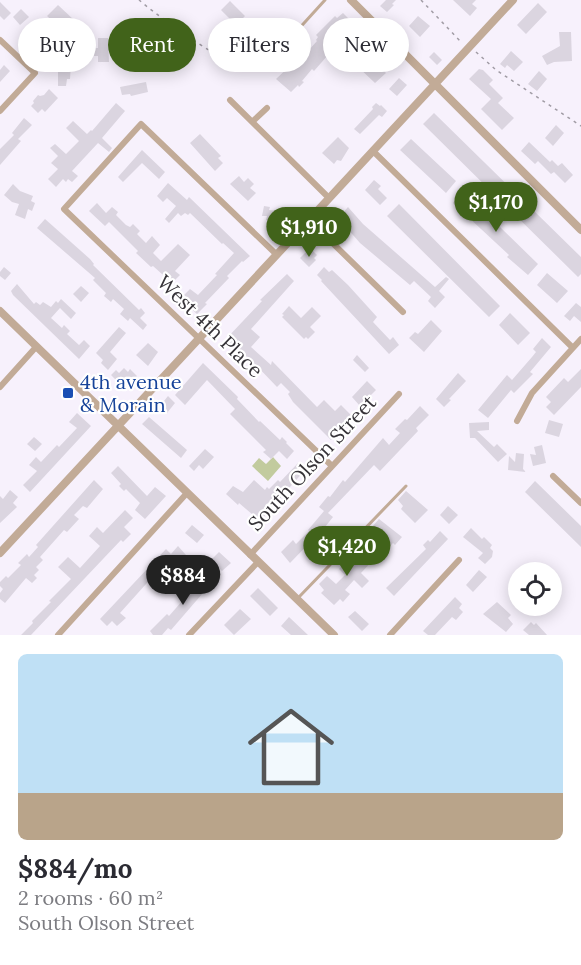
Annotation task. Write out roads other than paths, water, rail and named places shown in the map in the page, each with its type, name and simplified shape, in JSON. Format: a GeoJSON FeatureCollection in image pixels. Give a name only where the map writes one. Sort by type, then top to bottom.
{"type":"FeatureCollection","features":[{"type":"Feature","properties":{"kind":"street"},"geometry":{"type":"LineString","coordinates":[[351,0],[581,230]]}},
{"type":"Feature","properties":{"kind":"street"},"geometry":{"type":"LineString","coordinates":[[0,554],[513,0]]}},
{"type":"Feature","properties":{"kind":"street"},"geometry":{"type":"LineString","coordinates":[[0,40],[34,73],[0,111]]}},
{"type":"Feature","properties":{"kind":"street"},"geometry":{"type":"LineString","coordinates":[[230,100],[329,198]]}},
{"type":"Feature","properties":{"kind":"street"},"geometry":{"type":"LineString","coordinates":[[252,122],[267,108]]}},
{"type":"Feature","properties":{"kind":"street","name":"West 4th Place"},"geometry":{"type":"LineString","coordinates":[[277,255],[141,124],[64,209],[332,466]]}},
{"type":"Feature","properties":{"kind":"street"},"geometry":{"type":"LineString","coordinates":[[373,151],[573,348]]}},
{"type":"Feature","properties":{"kind":"street"},"geometry":{"type":"LineString","coordinates":[[309,220],[403,312]]}},
{"type":"Feature","properties":{"kind":"street"},"geometry":{"type":"LineString","coordinates":[[0,311],[333,635]]}},
{"type":"Feature","properties":{"kind":"street"},"geometry":{"type":"LineString","coordinates":[[517,421],[532,393],[581,339]]}},
{"type":"Feature","properties":{"kind":"street"},"geometry":{"type":"LineString","coordinates":[[0,387],[36,347]]}},
{"type":"Feature","properties":{"kind":"street","name":"South Olson Street"},"geometry":{"type":"LineString","coordinates":[[250,555],[399,394]]}},
{"type":"Feature","properties":{"kind":"street"},"geometry":{"type":"LineString","coordinates":[[553,476],[579,499]]}},
{"type":"Feature","properties":{"kind":"street"},"geometry":{"type":"LineString","coordinates":[[58,635],[187,493]]}},
{"type":"Feature","properties":{"kind":"street"},"geometry":{"type":"LineString","coordinates":[[390,635],[459,560]]}},
{"type":"Feature","properties":{"kind":"street","name":"South Olson Street"},"geometry":{"type":"LineString","coordinates":[[189,635],[258,562]]}},
{"type":"Feature","properties":{"kind":"lane"},"geometry":{"type":"LineString","coordinates":[[309,18],[325,0]]}},
{"type":"Feature","properties":{"kind":"lane"},"geometry":{"type":"LineString","coordinates":[[297,599],[405,486]]}},
{"type":"Feature","properties":{"kind":"place","name":"4th avenue & Morain"},"geometry":{"type":"Point","coordinates":[68,393]}}]}
